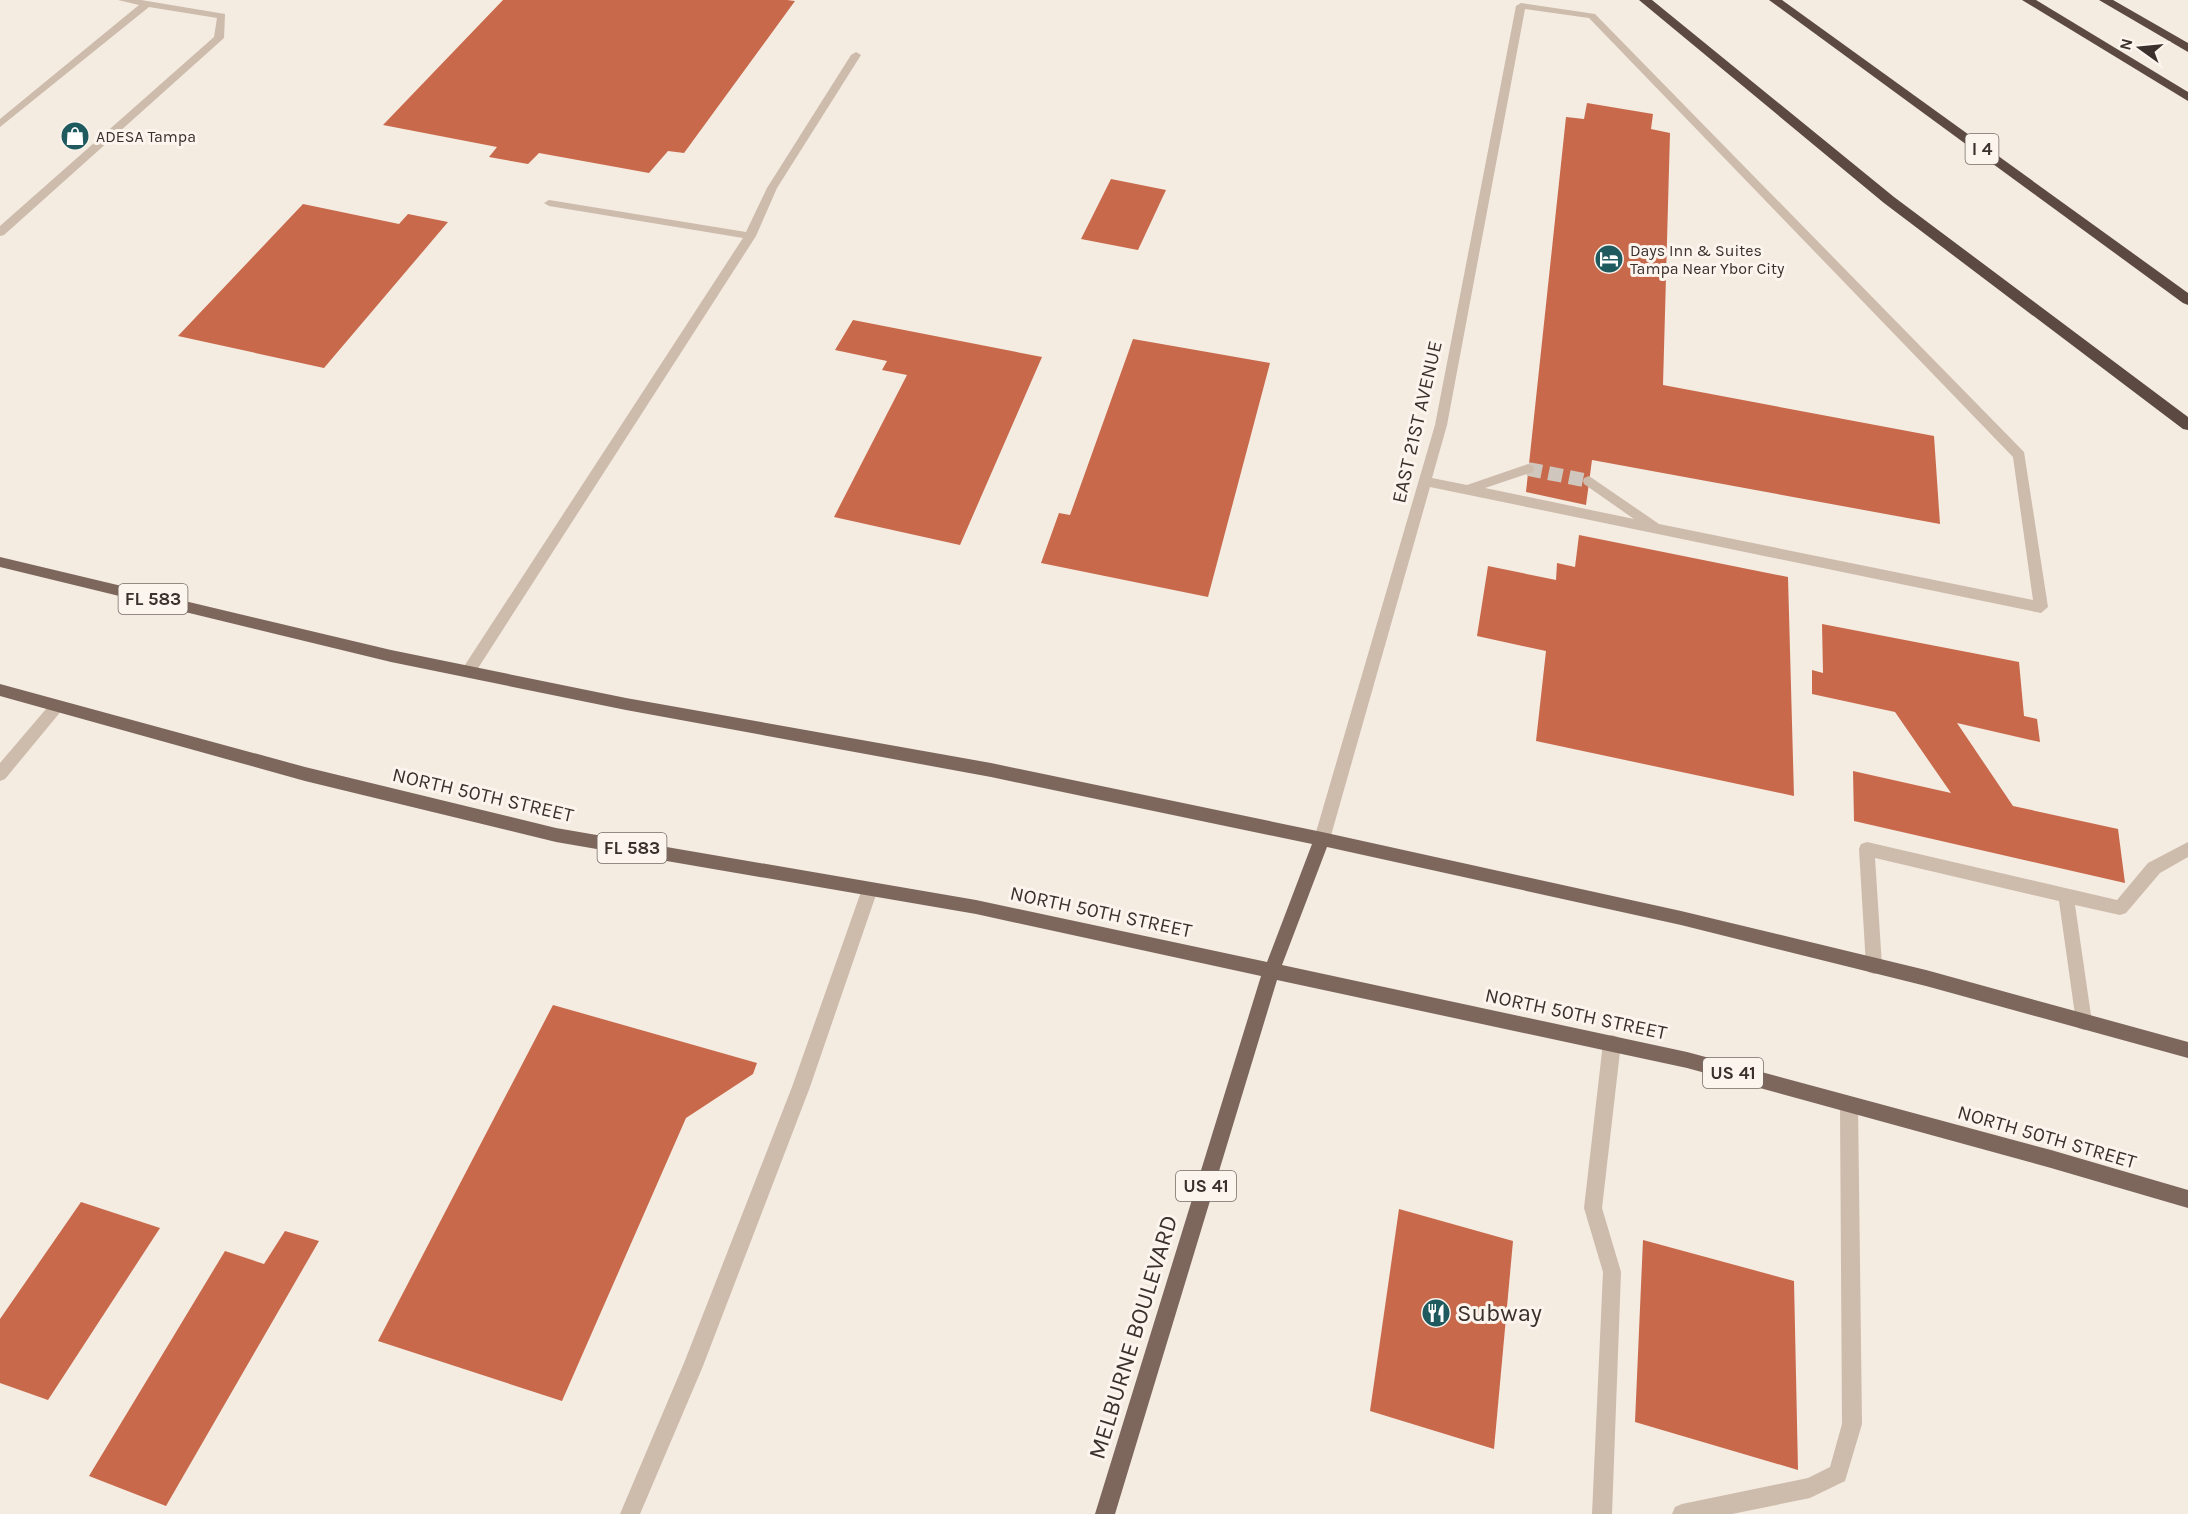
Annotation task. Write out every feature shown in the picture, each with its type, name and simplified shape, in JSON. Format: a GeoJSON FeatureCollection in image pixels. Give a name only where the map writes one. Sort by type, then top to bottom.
{"type":"FeatureCollection","features":[{"type":"Feature","properties":{"kind":"highway"},"geometry":{"type":"LineString","coordinates":[[1645,0],[1889,200],[2188,425]]}},
{"type":"Feature","properties":{"kind":"highway","name":"I 4"},"geometry":{"type":"LineString","coordinates":[[1775,0],[2188,300]]}},
{"type":"Feature","properties":{"kind":"highway"},"geometry":{"type":"LineString","coordinates":[[2028,0],[2188,97]]}},
{"type":"Feature","properties":{"kind":"highway"},"geometry":{"type":"LineString","coordinates":[[2104,0],[2188,48]]}},
{"type":"Feature","properties":{"kind":"main road","name":"FL 583"},"geometry":{"type":"LineString","coordinates":[[0,562],[380,654],[638,706],[991,770],[1322,839]]}},
{"type":"Feature","properties":{"kind":"main road","name":"NORTH 50TH STREET"},"geometry":{"type":"LineString","coordinates":[[0,690],[305,774],[556,835],[976,907],[1687,1060],[2188,1199]]}},
{"type":"Feature","properties":{"kind":"main road"},"geometry":{"type":"LineString","coordinates":[[1322,839],[1681,918],[1874,966],[2188,1050]]}},
{"type":"Feature","properties":{"kind":"main road","name":"US 41"},"geometry":{"type":"LineString","coordinates":[[1272,969],[1322,839]]}},
{"type":"Feature","properties":{"kind":"main road","name":"MELBURNE BOULEVARD"},"geometry":{"type":"LineString","coordinates":[[1105,1514],[1272,969]]}},
{"type":"Feature","properties":{"kind":"street"},"geometry":{"type":"LineString","coordinates":[[0,232],[219,38],[222,16],[123,0]]}},
{"type":"Feature","properties":{"kind":"street"},"geometry":{"type":"LineString","coordinates":[[0,124],[147,4]]}},
{"type":"Feature","properties":{"kind":"street","name":"EAST 21ST AVENUE"},"geometry":{"type":"LineString","coordinates":[[1322,839],[1441,425],[1521,6],[1592,16],[2019,455],[2041,607],[1658,529]]}},
{"type":"Feature","properties":{"kind":"street"},"geometry":{"type":"LineString","coordinates":[[468,672],[750,236],[772,188],[856,55]]}},
{"type":"Feature","properties":{"kind":"street"},"geometry":{"type":"LineString","coordinates":[[549,203],[750,236]]}},
{"type":"Feature","properties":{"kind":"street"},"geometry":{"type":"LineString","coordinates":[[1468,490],[1528,469]]}},
{"type":"Feature","properties":{"kind":"street"},"geometry":{"type":"LineString","coordinates":[[1425,481],[1658,529]]}},
{"type":"Feature","properties":{"kind":"street"},"geometry":{"type":"LineString","coordinates":[[1589,481],[1658,529]]}},
{"type":"Feature","properties":{"kind":"street"},"geometry":{"type":"LineString","coordinates":[[0,774],[57,706]]}},
{"type":"Feature","properties":{"kind":"street"},"geometry":{"type":"LineString","coordinates":[[1874,966],[1867,849],[2120,908],[2154,868],[2188,849]]}},
{"type":"Feature","properties":{"kind":"street"},"geometry":{"type":"LineString","coordinates":[[630,1514],[693,1366],[793,1109],[870,889]]}},
{"type":"Feature","properties":{"kind":"street"},"geometry":{"type":"LineString","coordinates":[[2066,896],[2084,1022]]}},
{"type":"Feature","properties":{"kind":"street"},"geometry":{"type":"LineString","coordinates":[[1602,1514],[1612,1272],[1593,1208],[1612,1043]]}},
{"type":"Feature","properties":{"kind":"street"},"geometry":{"type":"LineString","coordinates":[[1682,1514],[1810,1488],[1838,1474],[1852,1424],[1849,1104]]}},
{"type":"Feature","properties":{"kind":"building"},"geometry":{"type":"Polygon","coordinates":[[[503,0],[795,1],[684,153],[668,151],[649,173],[539,153],[528,164],[489,157],[497,147],[383,125],[503,0]]]}},
{"type":"Feature","properties":{"kind":"building","name":"Days Inn & Suites Tampa Near Ybor City"},"geometry":{"type":"Polygon","coordinates":[[[1587,103],[1653,114],[1651,129],[1670,133],[1663,385],[1934,436],[1940,524],[1592,460],[1586,505],[1526,492],[1566,117],[1584,119],[1587,103]]]}},
{"type":"Feature","properties":{"kind":"building"},"geometry":{"type":"Polygon","coordinates":[[[1111,179],[1166,190],[1138,250],[1081,239],[1111,179]]]}},
{"type":"Feature","properties":{"kind":"building"},"geometry":{"type":"Polygon","coordinates":[[[303,204],[399,224],[408,214],[448,222],[324,368],[178,336],[303,204]]]}},
{"type":"Feature","properties":{"kind":"building"},"geometry":{"type":"Polygon","coordinates":[[[853,320],[1042,357],[960,545],[834,517],[907,375],[882,370],[887,361],[835,350],[853,320]]]}},
{"type":"Feature","properties":{"kind":"building"},"geometry":{"type":"Polygon","coordinates":[[[1133,339],[1270,363],[1208,597],[1041,563],[1059,513],[1070,515],[1133,339]]]}},
{"type":"Feature","properties":{"kind":"building"},"geometry":{"type":"Polygon","coordinates":[[[1579,535],[1788,577],[1794,796],[1536,741],[1546,651],[1477,636],[1488,566],[1556,580],[1557,563],[1575,567],[1579,535]]]}},
{"type":"Feature","properties":{"kind":"building"},"geometry":{"type":"Polygon","coordinates":[[[1822,624],[2019,662],[2024,716],[2037,719],[2040,742],[1957,723],[2013,806],[2118,829],[2125,883],[1854,821],[1853,771],[1951,793],[1895,712],[1812,694],[1812,670],[1823,673],[1822,624]]]}},
{"type":"Feature","properties":{"kind":"building"},"geometry":{"type":"Polygon","coordinates":[[[553,1005],[757,1063],[753,1074],[686,1118],[562,1401],[378,1341],[553,1005]]]}},
{"type":"Feature","properties":{"kind":"building"},"geometry":{"type":"Polygon","coordinates":[[[81,1202],[160,1228],[48,1400],[0,1383],[0,1319],[81,1202]]]}},
{"type":"Feature","properties":{"kind":"building"},"geometry":{"type":"Polygon","coordinates":[[[1399,1209],[1513,1241],[1494,1449],[1370,1411],[1399,1209]]]}},
{"type":"Feature","properties":{"kind":"building"},"geometry":{"type":"Polygon","coordinates":[[[285,1231],[319,1241],[166,1506],[89,1476],[225,1251],[264,1264],[285,1231]]]}},
{"type":"Feature","properties":{"kind":"building"},"geometry":{"type":"Polygon","coordinates":[[[1643,1240],[1794,1281],[1798,1470],[1635,1422],[1643,1240]]]}},
{"type":"Feature","properties":{"kind":"tunnel"},"geometry":{"type":"LineString","coordinates":[[1528,469],[1589,481]]}},
{"type":"Feature","properties":{"kind":"place","name":"ADESA Tampa"},"geometry":{"type":"Point","coordinates":[75,136]}},
{"type":"Feature","properties":{"kind":"place","name":"Days Inn & Suites Tampa Near Ybor City"},"geometry":{"type":"Point","coordinates":[1609,259]}},
{"type":"Feature","properties":{"kind":"place","name":"Subway"},"geometry":{"type":"Point","coordinates":[1436,1313]}}]}
